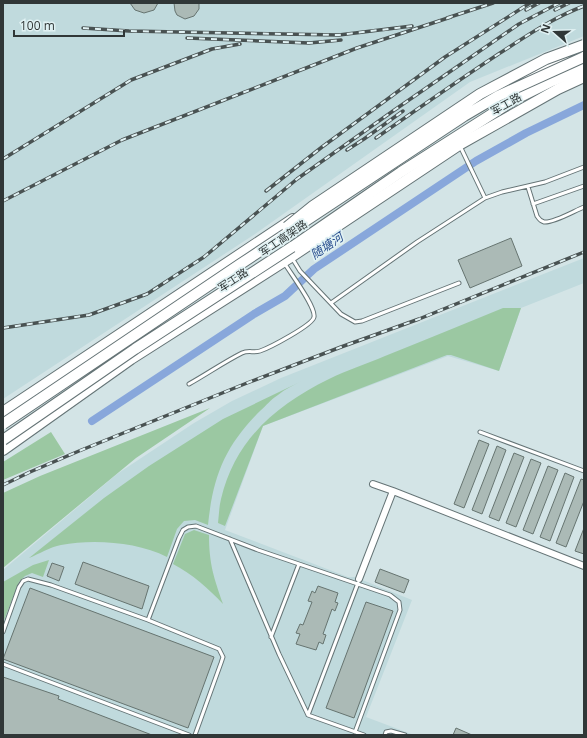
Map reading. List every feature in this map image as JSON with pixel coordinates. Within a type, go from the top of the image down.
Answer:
[{"type":"main road","points":[[239,265],[313,206],[480,94],[546,59],[584,45]]},
{"type":"main road","name":"军工路","points":[[3,412],[270,233],[404,151],[458,113],[532,73],[584,52]]},
{"type":"main road","name":"军工高架路","points":[[3,424],[239,265],[471,112],[498,96],[584,57]]},
{"type":"main road","name":"军工高架路","points":[[3,440],[136,349],[292,247],[401,172],[514,100],[552,81],[584,68]]},
{"type":"main road","name":"军工路","points":[[3,450],[131,359],[287,259],[459,145],[558,89],[584,77]]},
{"type":"street","points":[[373,484],[584,566]]},
{"type":"street","points":[[358,581],[394,491]]},
{"type":"lane","points":[[459,145],[485,198]]},
{"type":"lane","points":[[331,303],[417,242],[485,198],[502,192],[528,187],[584,167]]},
{"type":"lane","points":[[533,204],[584,186]]},
{"type":"lane","points":[[528,187],[539,220],[544,222],[552,221],[584,207]]},
{"type":"lane","points":[[270,233],[287,259],[341,314],[355,322],[362,321],[459,283]]},
{"type":"lane","points":[[189,384],[244,352],[259,351],[300,330],[312,321],[314,312],[293,277],[287,259],[270,233]]},
{"type":"lane","points":[[480,432],[584,471]]},
{"type":"lane","points":[[148,620],[183,530],[188,527],[196,526],[299,564],[358,581],[390,595],[399,602],[400,610],[355,732]]},
{"type":"lane","points":[[230,539],[271,637],[308,715],[364,735]]},
{"type":"lane","points":[[271,637],[299,564]]},
{"type":"lane","points":[[3,632],[19,587],[23,581],[28,579],[51,585],[148,620],[214,646],[219,649],[223,657],[195,735]]},
{"type":"lane","points":[[308,715],[358,581]]},
{"type":"lane","points":[[3,664],[189,735]]},
{"type":"lane","points":[[385,735],[386,732],[391,730],[405,735]]},
{"type":"shaded area","points":[[3,3],[584,3],[584,36],[470,82],[255,234],[3,399]]},
{"type":"shaded area","points":[[584,258],[584,283],[521,308],[499,371],[448,356],[263,426],[225,530],[348,577],[355,577],[412,600],[366,717],[414,735],[3,735],[3,570],[117,474],[194,423],[232,401],[281,378]]},
{"type":"green space","points":[[503,308],[521,308],[499,371],[447,355],[263,426],[225,526],[218,523],[221,499],[227,478],[236,459],[247,442],[260,427],[292,400],[336,376]]},
{"type":"green space","points":[[302,381],[273,398],[248,424],[238,437],[229,450],[217,477],[210,507],[208,525],[195,520],[184,521],[177,529],[167,557],[129,545],[87,542],[57,546],[29,558],[104,498],[149,466],[223,419]]},
{"type":"green space","points":[[210,408],[136,458],[3,568],[3,493],[40,476]]},
{"type":"green space","points":[[51,432],[65,454],[3,480],[3,462]]},
{"type":"green space","points":[[194,530],[209,535],[213,571],[223,604],[200,582],[173,564],[185,534]]},
{"type":"green space","points":[[49,560],[43,577],[32,573],[25,576],[19,582],[3,623],[3,582],[33,565]]},
{"type":"building","points":[[130,3],[158,3],[154,10],[144,13],[135,10]]},
{"type":"building","points":[[174,3],[199,3],[199,9],[194,16],[185,19],[177,15]]},
{"type":"building","points":[[511,238],[522,266],[470,288],[458,260]]},
{"type":"building","points":[[479,440],[489,444],[464,508],[454,504]]},
{"type":"building","points":[[497,446],[506,450],[482,514],[472,510]]},
{"type":"building","points":[[514,453],[524,457],[499,521],[489,517]]},
{"type":"building","points":[[531,459],[541,463],[516,527],[506,523]]},
{"type":"building","points":[[548,466],[558,470],[533,534],[523,530]]},
{"type":"building","points":[[565,473],[574,477],[550,541],[540,537]]},
{"type":"building","points":[[581,479],[584,480],[584,501],[566,547],[556,543]]},
{"type":"building","points":[[584,528],[584,554],[575,551]]},
{"type":"building","points":[[83,562],[149,586],[142,609],[75,584]]},
{"type":"building","points":[[52,563],[64,567],[59,581],[47,576]]},
{"type":"building","points":[[380,569],[409,580],[404,593],[375,582]]},
{"type":"building","points":[[318,586],[338,593],[335,602],[338,603],[335,611],[332,609],[323,634],[326,635],[323,644],[319,642],[316,650],[296,644],[300,634],[296,633],[300,624],[303,625],[312,602],[308,601],[312,591],[315,593]]},
{"type":"building","points":[[30,588],[214,657],[188,728],[3,659]]},
{"type":"building","points":[[366,602],[393,611],[354,718],[326,708]]},
{"type":"building","points":[[3,677],[59,696],[58,699],[152,735],[3,735]]},
{"type":"building","points":[[456,728],[472,735],[453,735]]},
{"type":"waterway","name":"随塘河","points":[[92,421],[254,314],[285,296],[314,269],[476,161],[526,133],[584,105]]},
{"type":"railway","points":[[447,18],[493,3]]},
{"type":"railway","points":[[266,191],[322,147],[445,57],[530,3]]},
{"type":"railway","points":[[526,10],[539,3]]},
{"type":"railway","points":[[3,328],[89,315],[147,294],[204,257],[297,179],[393,111],[519,24],[559,3]]},
{"type":"railway","points":[[555,10],[569,3]]},
{"type":"railway","points":[[376,138],[466,75],[528,35],[561,16],[584,6]]},
{"type":"railway","points":[[3,201],[122,140],[357,48],[451,17]]},
{"type":"railway","points":[[83,28],[129,31],[339,35],[412,26]]},
{"type":"railway","points":[[187,38],[309,43],[341,40]]},
{"type":"railway","points":[[3,159],[131,80],[212,49],[240,44]]},
{"type":"railway","points":[[347,150],[403,111]]},
{"type":"railway","points":[[3,485],[79,451],[247,383],[419,319],[584,252]]}]
